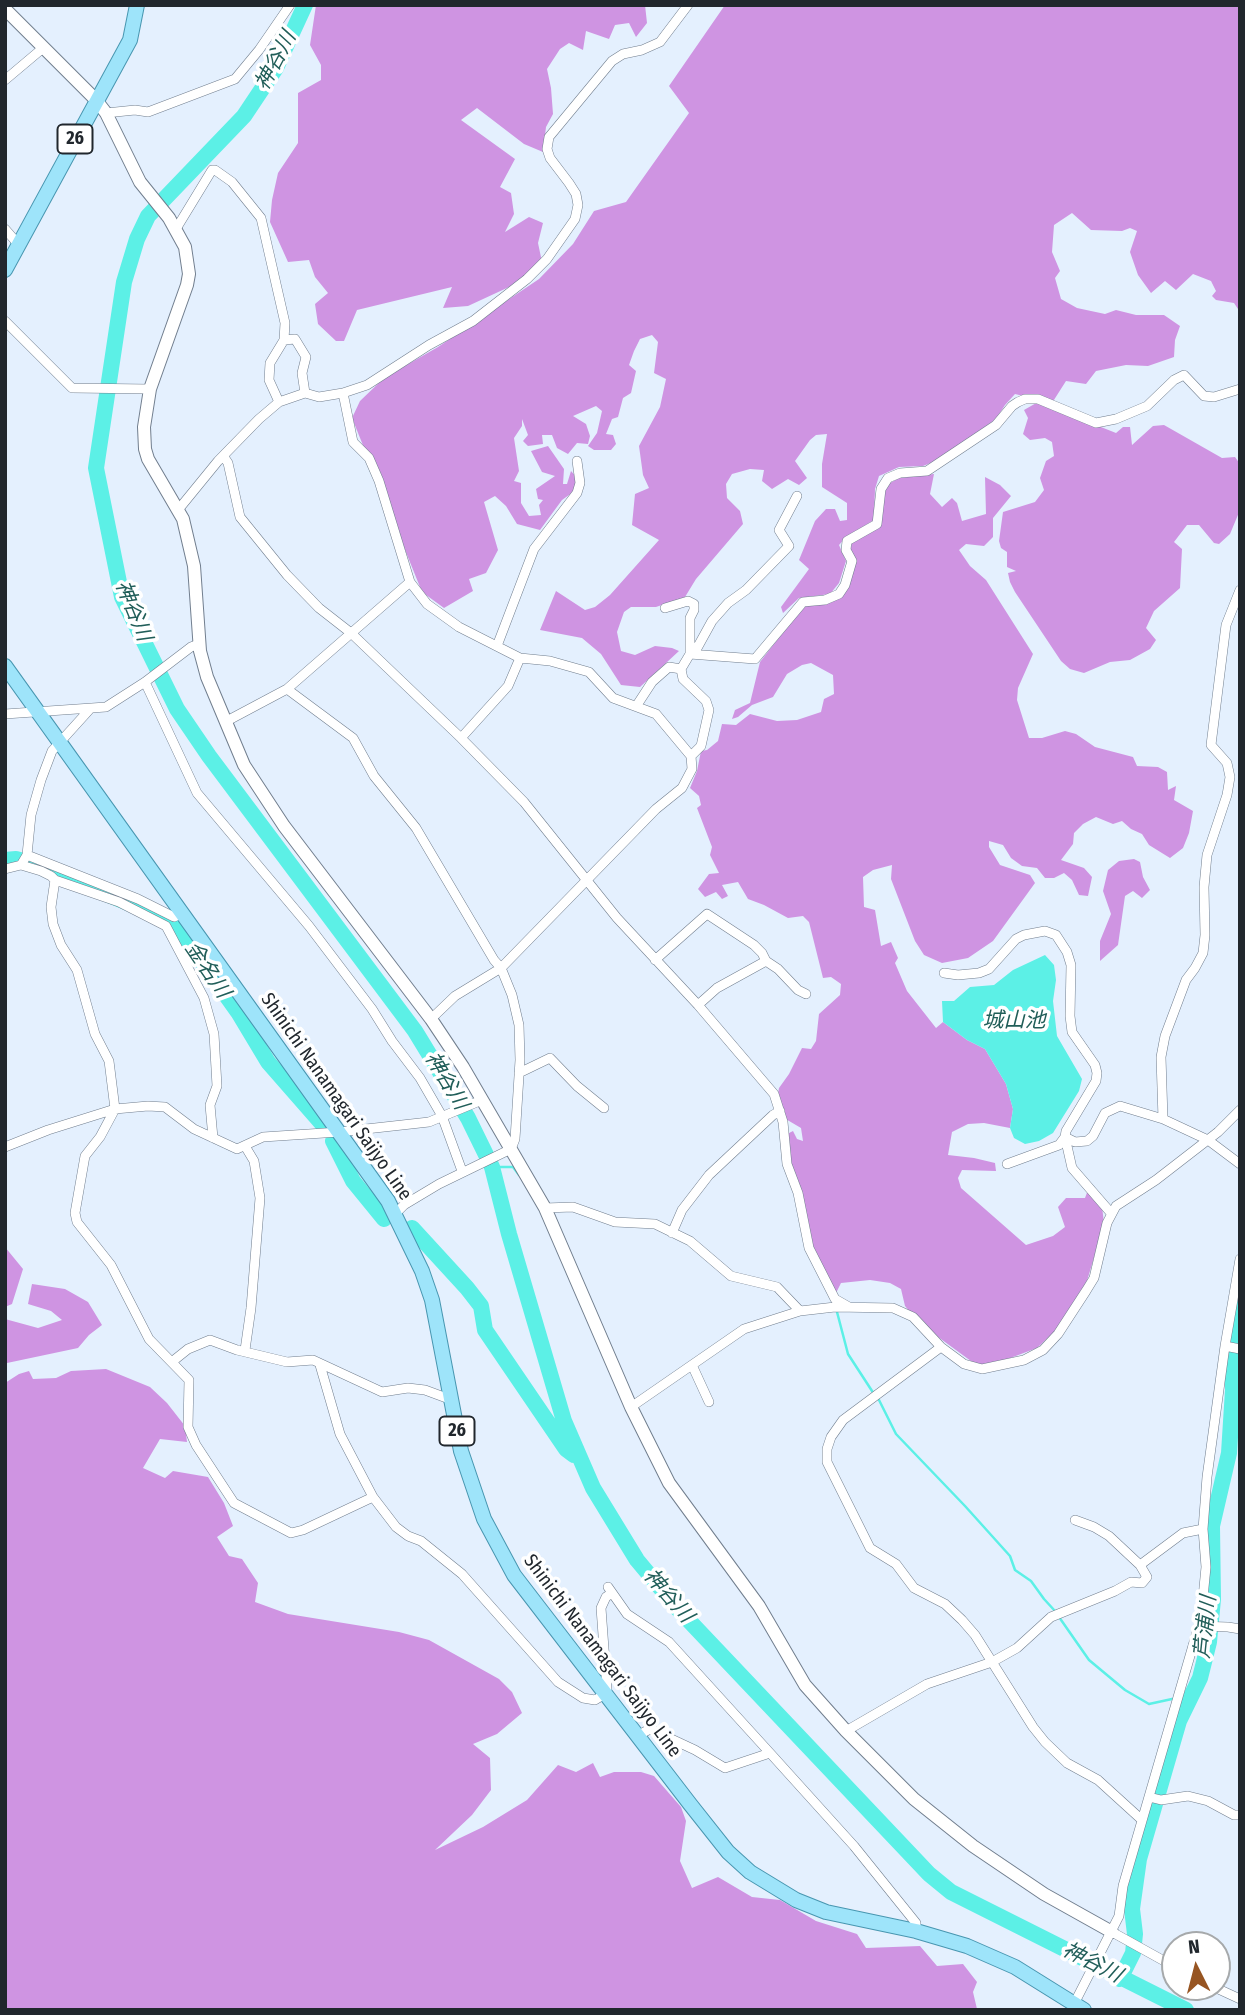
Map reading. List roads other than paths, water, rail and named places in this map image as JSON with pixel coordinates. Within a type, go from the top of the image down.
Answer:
[{"type":"main road","name":"26","points":[[5,270],[130,40],[137,5]]},
{"type":"main road","name":"Shinichi Nanamagari Saijyo Line","points":[[5,666],[395,1214],[422,1271],[432,1300],[461,1451],[484,1519],[514,1575],[728,1852],[750,1871],[796,1900],[826,1912],[916,1931],[967,1946],[1015,1967],[1079,2002]]},
{"type":"street","points":[[106,113],[135,110],[148,112],[235,79],[290,5]]},
{"type":"street","points":[[178,510],[259,419],[279,401],[305,393],[319,397],[343,394],[367,385],[429,345],[473,321],[527,279],[547,259],[575,219],[579,205],[576,194],[550,158],[547,149],[549,137],[612,61],[623,54],[642,50],[660,41],[688,5]]},
{"type":"street","points":[[5,9],[106,113],[141,182],[172,223],[185,247],[189,274],[150,389],[144,427],[145,449],[148,459],[183,519],[194,566],[199,644],[207,677],[244,765],[285,827],[431,1019],[482,1100],[545,1208],[631,1407],[669,1483],[759,1606],[805,1685],[846,1731],[914,1798],[973,1846],[1044,1894],[1111,1934],[1161,1959]]},
{"type":"street","points":[[5,80],[43,48]]},
{"type":"street","points":[[172,223],[212,170],[232,182],[261,218],[285,323],[284,340],[270,363],[269,380],[279,401]]},
{"type":"street","points":[[5,229],[19,245]]},
{"type":"street","points":[[5,321],[72,388],[150,389]]},
{"type":"street","points":[[284,340],[295,339],[306,357],[302,373],[305,393]]},
{"type":"street","points":[[690,654],[755,659],[803,602],[825,600],[839,594],[845,585],[852,561],[846,550],[847,541],[877,524],[881,489],[888,478],[900,472],[927,471],[996,425],[1012,406],[1025,398],[1038,400],[1096,423],[1116,419],[1147,405],[1174,380],[1184,375],[1204,396],[1214,397],[1240,389]]},
{"type":"street","points":[[343,394],[353,442],[369,458],[379,481],[410,582],[427,604],[459,627],[520,658],[550,661],[589,672],[613,698],[656,714],[691,756],[692,769],[682,788],[656,809],[501,968],[455,996],[431,1019]]},
{"type":"street","points":[[224,457],[228,463],[240,517],[286,575],[351,633],[524,802],[587,882],[774,1094],[783,1122],[787,1164],[797,1193],[809,1248],[835,1299],[849,1307]]},
{"type":"street","points":[[497,646],[534,549],[577,493],[580,483],[577,461]]},
{"type":"street","points":[[691,756],[701,746],[709,710],[706,701],[683,679],[681,669],[727,603],[746,590],[789,546],[779,530],[797,496]]},
{"type":"street","points":[[225,722],[287,689],[410,582]]},
{"type":"street","points":[[1163,1119],[1161,1057],[1165,1036],[1186,980],[1203,953],[1204,887],[1208,855],[1230,777],[1227,764],[1211,744],[1226,625],[1240,590]]},
{"type":"street","points":[[665,608],[688,601],[694,604],[690,618],[690,654]]},
{"type":"street","points":[[5,714],[106,707],[145,682],[179,655],[199,644]]},
{"type":"street","points":[[461,738],[508,686],[520,658]]},
{"type":"street","points":[[637,705],[652,682],[669,667],[681,669]]},
{"type":"street","points":[[145,682],[197,793],[309,926],[372,1009],[420,1078],[442,1116],[462,1171]]},
{"type":"street","points":[[287,689],[353,738],[374,776],[422,836],[501,968],[512,995],[519,1025],[515,1139],[509,1150],[462,1171],[404,1205],[395,1214]]},
{"type":"street","points":[[21,865],[27,855],[31,815],[52,751],[90,709]]},
{"type":"street","points":[[27,855],[138,899],[174,917],[181,914]]},
{"type":"street","points":[[5,868],[21,865],[55,880],[120,902],[166,926],[204,998],[214,1034],[217,1086],[210,1105],[213,1138]]},
{"type":"street","points":[[55,880],[51,907],[53,924],[84,988],[95,1034],[108,1061],[115,1110],[100,1138],[85,1156],[75,1213],[77,1222],[111,1265],[149,1339],[189,1380],[188,1427],[196,1445],[234,1503],[291,1534],[373,1497]]},
{"type":"street","points":[[655,960],[707,914],[754,945],[766,961],[806,994]]},
{"type":"street","points":[[944,973],[958,975],[989,969],[1016,939],[1024,935],[1045,931],[1056,935],[1062,942],[1071,965],[1072,1032],[1095,1065],[1097,1073],[1096,1081],[1066,1131],[1065,1138],[1072,1168],[1111,1213]]},
{"type":"street","points":[[698,1005],[717,988],[766,961]]},
{"type":"street","points":[[519,1073],[550,1058],[576,1086],[604,1108]]},
{"type":"street","points":[[5,1147],[48,1130],[115,1110],[148,1106],[165,1107],[182,1122],[237,1149],[263,1137],[429,1122],[482,1100]]},
{"type":"street","points":[[1065,1138],[1075,1142],[1087,1141],[1093,1136],[1105,1114],[1120,1106],[1163,1119],[1208,1140],[1240,1164]]},
{"type":"street","points":[[631,1407],[744,1329],[800,1311],[849,1307],[892,1308],[913,1317],[941,1347],[964,1364],[982,1369],[1024,1360],[1043,1350],[1058,1334],[1094,1278],[1111,1213],[1124,1200],[1156,1180],[1208,1140],[1240,1110]]},
{"type":"street","points":[[672,1233],[682,1210],[709,1175],[780,1111]]},
{"type":"street","points":[[1007,1164],[1059,1145],[1065,1138]]},
{"type":"street","points":[[245,1146],[254,1161],[260,1198],[245,1350]]},
{"type":"street","points":[[545,1208],[573,1207],[615,1222],[655,1224],[690,1241],[731,1276],[777,1287],[800,1311]]},
{"type":"street","points":[[1079,2002],[1119,1916],[1123,1886],[1142,1820],[1155,1799],[1206,1627],[1203,1529],[1207,1477],[1240,1259]]},
{"type":"street","points":[[173,1362],[188,1349],[210,1340],[287,1362],[313,1360],[382,1392],[408,1388],[425,1390],[452,1400]]},
{"type":"street","points":[[1226,1346],[1240,1349]]},
{"type":"street","points":[[941,1347],[843,1420],[831,1437],[827,1448],[827,1461],[870,1548],[896,1564],[914,1588],[945,1604],[962,1620],[975,1635],[1045,1742],[1067,1763],[1098,1780],[1142,1820]]},
{"type":"street","points":[[320,1365],[340,1434],[373,1497],[396,1527],[421,1541],[462,1574],[558,1682],[583,1698],[595,1700],[605,1694],[607,1675],[601,1608],[610,1590],[627,1614],[669,1642],[770,1753],[862,1856],[916,1923],[916,1931]]},
{"type":"street","points":[[692,1365],[709,1402]]},
{"type":"street","points":[[846,1731],[927,1684],[992,1662],[1017,1648],[1051,1617],[1131,1582],[1142,1583],[1147,1577],[1140,1565],[1109,1536],[1075,1520]]},
{"type":"street","points":[[1140,1565],[1183,1533],[1203,1529]]},
{"type":"street","points":[[1206,1627],[1240,1629]]},
{"type":"street","points":[[637,1736],[650,1729],[695,1749],[725,1769],[770,1753]]},
{"type":"street","points":[[1155,1799],[1188,1796],[1208,1801],[1238,1816]]},
{"type":"water","name":"城山池","points":[[1045,955],[1054,965],[1056,980],[1053,1001],[1057,1036],[1082,1079],[1079,1091],[1053,1133],[1039,1141],[1025,1144],[1014,1138],[1010,1128],[1013,1109],[1006,1084],[985,1049],[967,1040],[943,1022],[942,1001],[954,1001],[970,987],[994,985],[1013,970]]},
{"type":"waterway","name":"神谷川","points":[[305,5],[276,68],[244,116],[148,216],[137,239],[124,282],[96,468],[122,597],[177,709],[209,756],[415,1031],[468,1118],[492,1167],[564,1421],[593,1488],[637,1560],[677,1608],[929,1874],[951,1892],[1186,2010]]},
{"type":"waterway","name":"金名川","points":[[5,860],[16,859],[35,864],[145,910],[181,932],[238,1012],[268,1062],[324,1126]]},
{"type":"waterway","name":"金名川","points":[[333,1141],[353,1181],[384,1219]]},
{"type":"waterway","points":[[492,1167],[513,1167],[519,1175]]},
{"type":"waterway","name":"金名川","points":[[412,1228],[481,1306],[485,1330],[566,1449],[574,1455]]},
{"type":"waterway","name":"芦浦川","points":[[1120,1979],[1133,1953],[1135,1934],[1132,1909],[1139,1859],[1179,1721],[1200,1678],[1209,1642],[1213,1599],[1212,1526],[1229,1453],[1232,1354],[1240,1305]]},
{"type":"waterway","points":[[837,1312],[848,1354],[874,1394]]},
{"type":"waterway","points":[[879,1400],[896,1434],[1010,1556],[1015,1570],[1031,1581],[1055,1611]]},
{"type":"waterway","points":[[1059,1617],[1089,1660],[1125,1690],[1149,1704],[1172,1699]]},
{"type":"waterway","points":[[1179,1701],[1187,1705]]}]
